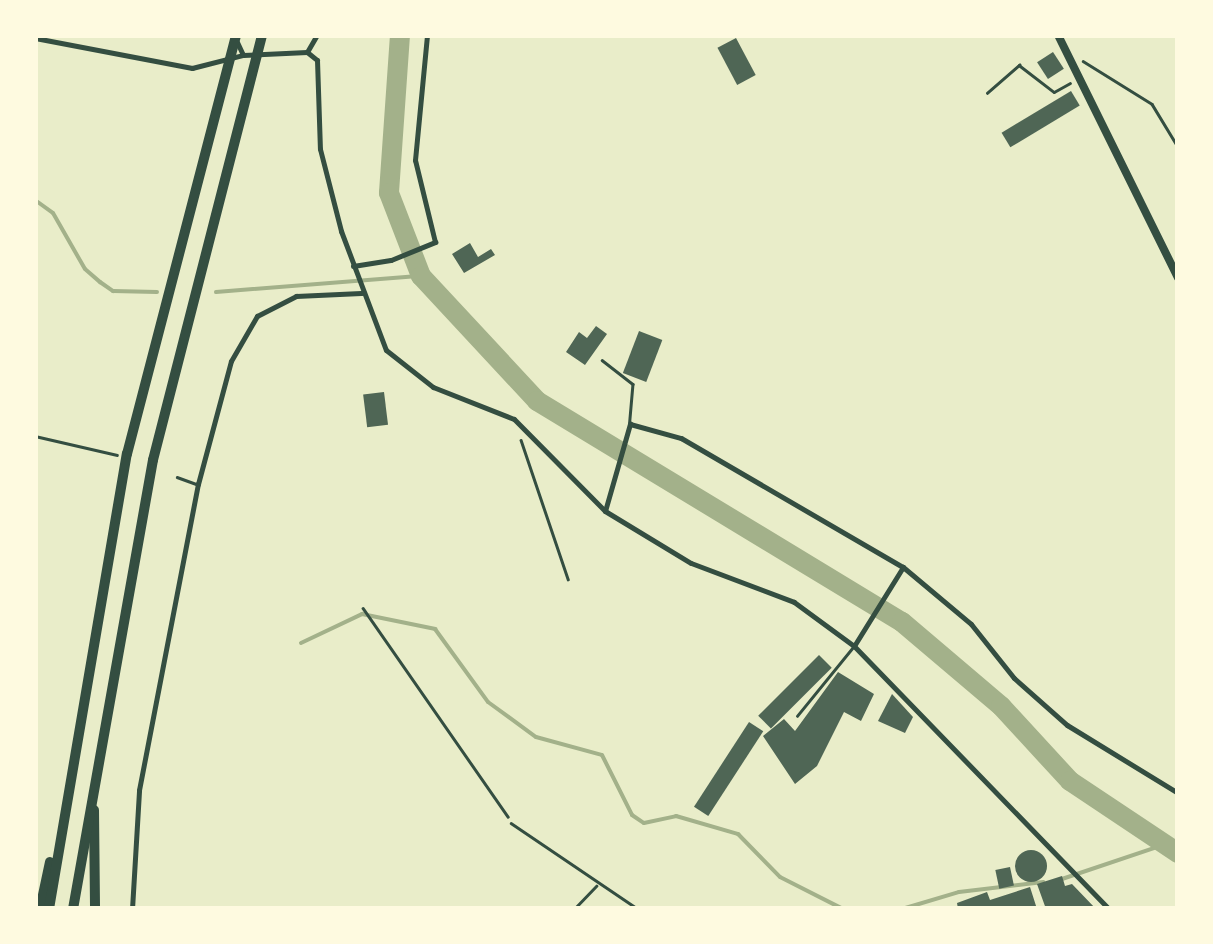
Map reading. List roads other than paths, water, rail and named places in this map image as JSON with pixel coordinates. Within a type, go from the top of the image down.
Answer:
[{"type":"highway","points":[[50,909],[127,454],[208,126],[235,35]]},
{"type":"highway","points":[[73,909],[152,460],[226,155],[262,35]]},
{"type":"highway","points":[[40,909],[70,778]]},
{"type":"highway","points":[[94,779],[95,909]]},
{"type":"street","points":[[235,35],[243,55]]},
{"type":"street","points":[[307,52],[317,35]]},
{"type":"street","points":[[353,266],[391,260],[435,242],[415,160],[427,35]]},
{"type":"street","points":[[1058,35],[1178,278]]},
{"type":"street","points":[[35,38],[192,68],[243,55],[307,52],[317,60],[320,149],[361,292],[386,350],[433,388],[514,419],[605,511],[691,563],[794,602],[854,646],[1109,909]]},
{"type":"street","points":[[132,909],[138,790],[198,484],[231,360],[257,316],[296,296],[361,292]]},
{"type":"street","points":[[605,511],[630,424],[681,438],[903,567],[971,624],[1014,678],[1067,725],[1178,793]]},
{"type":"street","points":[[854,646],[903,567]]},
{"type":"lane","points":[[602,360],[633,384],[630,424]]},
{"type":"lane","points":[[35,436],[117,455]]},
{"type":"lane","points":[[177,476],[198,484]]},
{"type":"lane","points":[[797,716],[854,646]]},
{"type":"lane","points":[[511,823],[597,885],[638,909]]},
{"type":"lane","points":[[574,909],[597,885]]},
{"type":"waterway","points":[[400,35],[389,193],[421,276],[537,401],[902,622],[1001,706],[1070,781],[1178,853]]},
{"type":"waterway","points":[[35,200],[53,213],[85,269],[100,282],[113,291],[157,292]]},
{"type":"waterway","points":[[216,292],[421,276]]},
{"type":"waterway","points":[[301,643],[362,614],[435,629],[488,702],[536,737],[602,755],[632,815],[644,823],[676,816],[738,834],[780,877],[843,909]]},
{"type":"waterway","points":[[1062,879],[1163,845]]},
{"type":"waterway","points":[[902,909],[959,892],[1043,882]]}]
